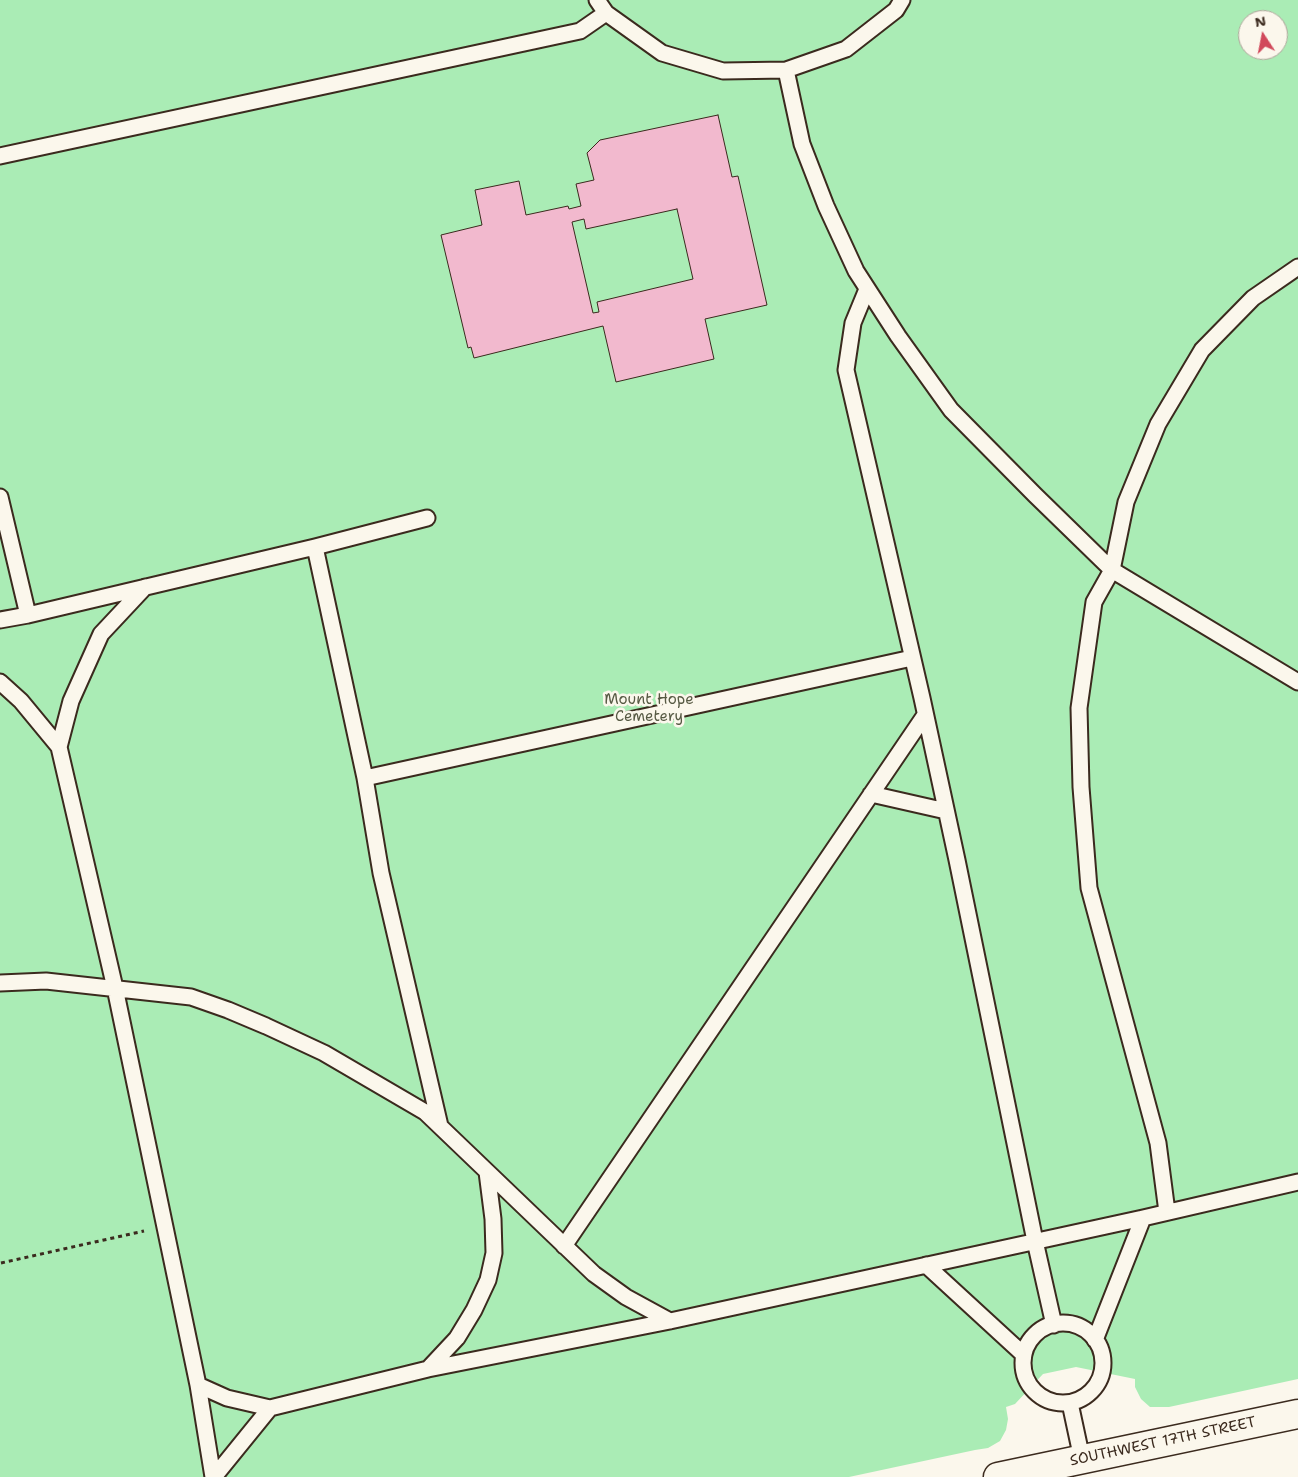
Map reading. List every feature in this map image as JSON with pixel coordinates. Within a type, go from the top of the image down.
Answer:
[{"type":"main road","name":"SOUTHWEST 17TH STREET","points":[[998,1477],[1298,1414]]},
{"type":"lane","points":[[597,0],[606,13],[662,53],[723,72],[786,70],[846,48],[896,10],[902,0]]},
{"type":"lane","points":[[0,156],[580,31],[606,13]]},
{"type":"lane","points":[[786,70],[802,144],[826,206],[856,271],[898,336],[951,410],[1112,570],[1298,682]]},
{"type":"lane","points":[[1167,1212],[1158,1143],[1089,888],[1081,787],[1079,708],[1094,602],[1112,570],[1126,502],[1158,424],[1202,350],[1253,298],[1298,267]]},
{"type":"lane","points":[[867,288],[853,323],[846,370],[946,811],[1054,1325]]},
{"type":"lane","points":[[0,497],[28,615]]},
{"type":"lane","points":[[0,620],[315,547],[427,518]]},
{"type":"lane","points":[[315,547],[365,778],[381,873],[440,1126]]},
{"type":"lane","points":[[59,748],[70,701],[100,634],[145,587]]},
{"type":"lane","points":[[365,778],[912,658]]},
{"type":"lane","points":[[0,682],[21,701],[59,748],[115,988],[198,1385],[214,1477]]},
{"type":"lane","points":[[564,1246],[925,715]]},
{"type":"lane","points":[[871,794],[946,811]]},
{"type":"lane","points":[[0,983],[46,981],[191,997],[228,1010],[324,1053],[425,1112],[594,1274],[626,1297],[670,1321]]},
{"type":"lane","points":[[428,1369],[457,1338],[474,1310],[488,1280],[494,1253],[493,1219],[487,1172]]},
{"type":"lane","points":[[198,1385],[227,1398],[270,1408],[428,1369],[670,1321],[1298,1182]]},
{"type":"lane","points":[[1095,1340],[1142,1218]]},
{"type":"lane","points":[[926,1265],[1024,1356]]},
{"type":"lane","points":[[1074,1325],[1086,1331],[1095,1340],[1101,1352],[1103,1366],[1100,1378],[1093,1390],[1083,1398],[1070,1403],[1057,1403],[1045,1399],[1034,1392],[1027,1381],[1023,1368],[1028,1343],[1037,1333],[1048,1326],[1074,1325]]},
{"type":"lane","points":[[1070,1403],[1082,1459]]},
{"type":"lane","points":[[214,1477],[270,1408]]},
{"type":"path","points":[[1,1263],[165,1226]]},
{"type":"green space","name":"Mount Hope Cemetery","points":[[0,0],[1298,0],[1298,1379],[1169,1407],[1150,1407],[1141,1399],[1135,1387],[1135,1379],[1076,1367],[1043,1374],[1015,1404],[1006,1407],[1008,1419],[1006,1430],[1000,1441],[988,1448],[849,1477],[0,1477]]},
{"type":"building","points":[[718,115],[732,177],[738,176],[767,305],[705,319],[714,359],[616,382],[603,326],[474,358],[471,347],[468,348],[441,235],[482,225],[475,190],[519,181],[526,215],[568,206],[569,209],[581,206],[576,184],[594,180],[587,153],[600,140]],"holes":[[[677,209],[693,279],[597,302],[599,312],[593,313],[572,222],[584,219],[586,229]]]}]
